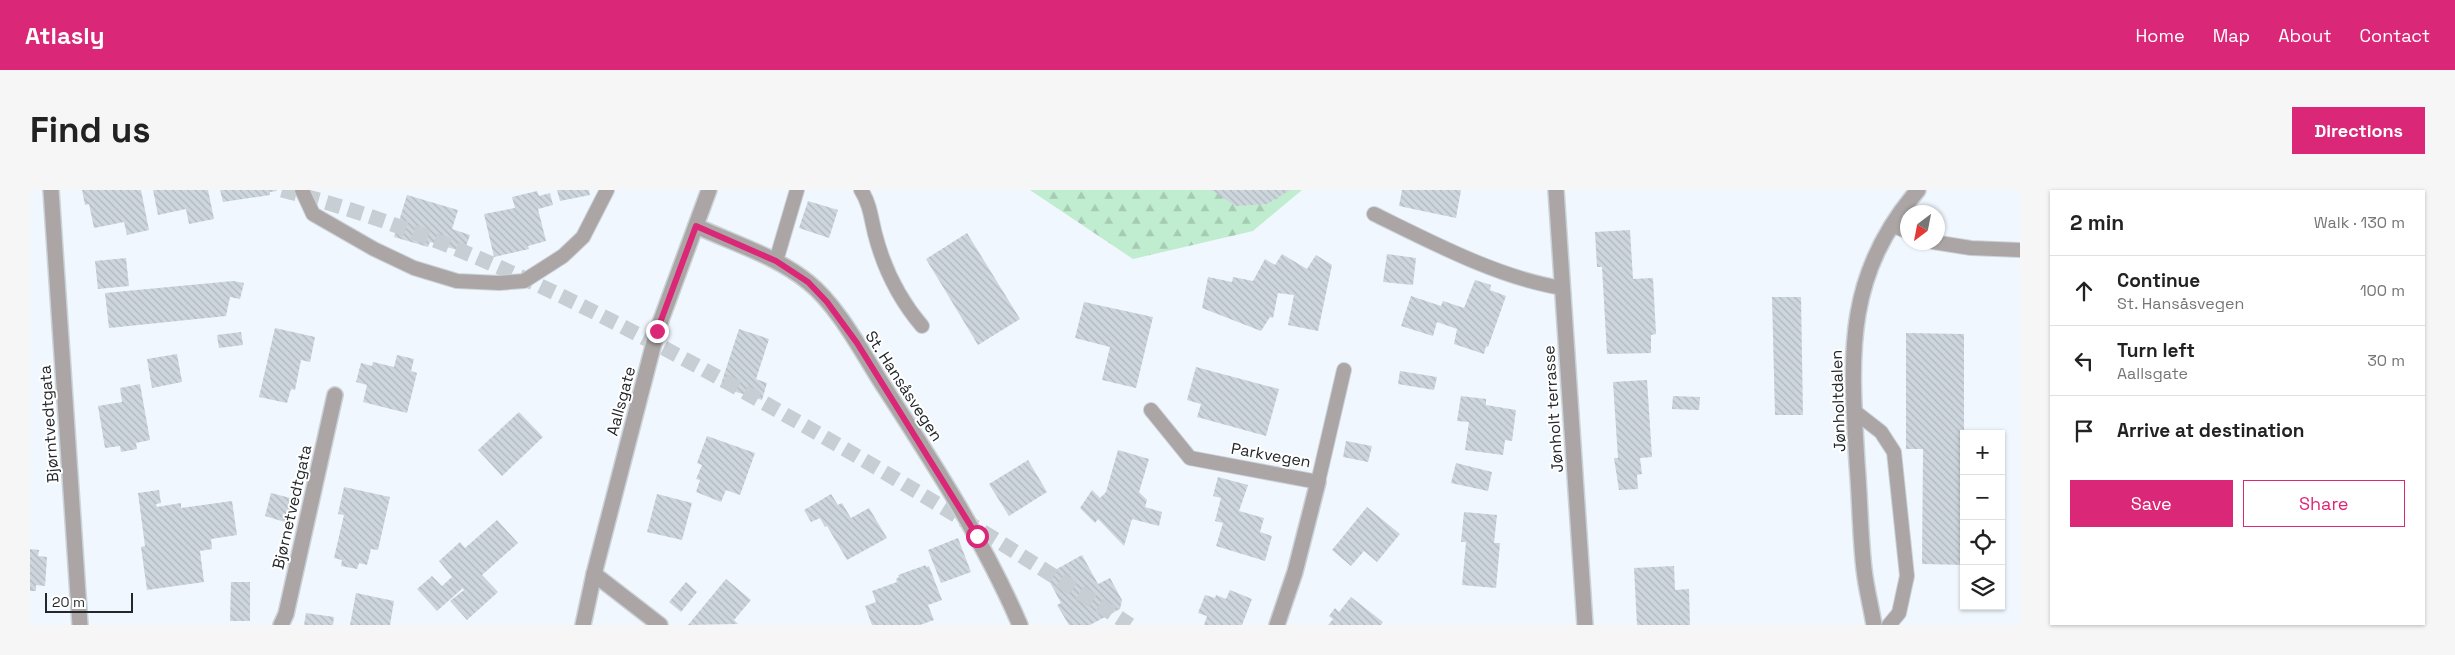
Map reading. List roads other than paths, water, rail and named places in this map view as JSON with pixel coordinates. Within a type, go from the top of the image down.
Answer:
[{"type":"street","name":"Bjørntvedtgata","points":[[51,190],[80,625]]},
{"type":"street","name":"Aallsgate","points":[[584,625],[594,574],[657,331],[709,190]]},
{"type":"street","name":"Jønholt terrasse","points":[[1556,190],[1585,625]]},
{"type":"street","name":"Jønholtdalen","points":[[1874,625],[1864,570],[1854,410],[1853,355],[1855,323],[1869,270],[1892,226],[1918,190]]},
{"type":"street","name":"St. Hansåsvegen","points":[[696,226],[776,261],[808,282],[827,302],[857,343],[977,536],[1020,625]]},
{"type":"street","name":"Bjørnetvedtgata","points":[[281,625],[286,614],[335,395]]},
{"type":"street","name":"Parkvegen","points":[[1276,625],[1295,572],[1318,482]]},
{"type":"street","points":[[594,574],[660,625]]},
{"type":"lane","points":[[302,190],[313,214],[374,249],[414,268],[457,281],[499,283],[524,282],[563,256],[583,237],[608,190]]},
{"type":"lane","points":[[776,261],[797,190]]},
{"type":"lane","points":[[861,190],[871,211],[875,234],[886,268],[899,296],[922,326]]},
{"type":"lane","points":[[1374,214],[1434,243],[1500,270],[1541,285],[1563,288]]},
{"type":"lane","points":[[1892,226],[1900,229]]},
{"type":"lane","points":[[1945,244],[1971,248],[2020,250]]},
{"type":"lane","points":[[1318,482],[1344,370]]},
{"type":"lane","name":"Parkvegen","points":[[1151,410],[1190,458],[1318,482]]},
{"type":"lane","points":[[1854,410],[1881,432],[1894,452],[1907,576],[1899,612],[1888,625]]},
{"type":"tunnel","points":[[282,190],[337,206],[445,244],[549,290],[651,341],[864,460],[1025,558],[1130,625]]}]
